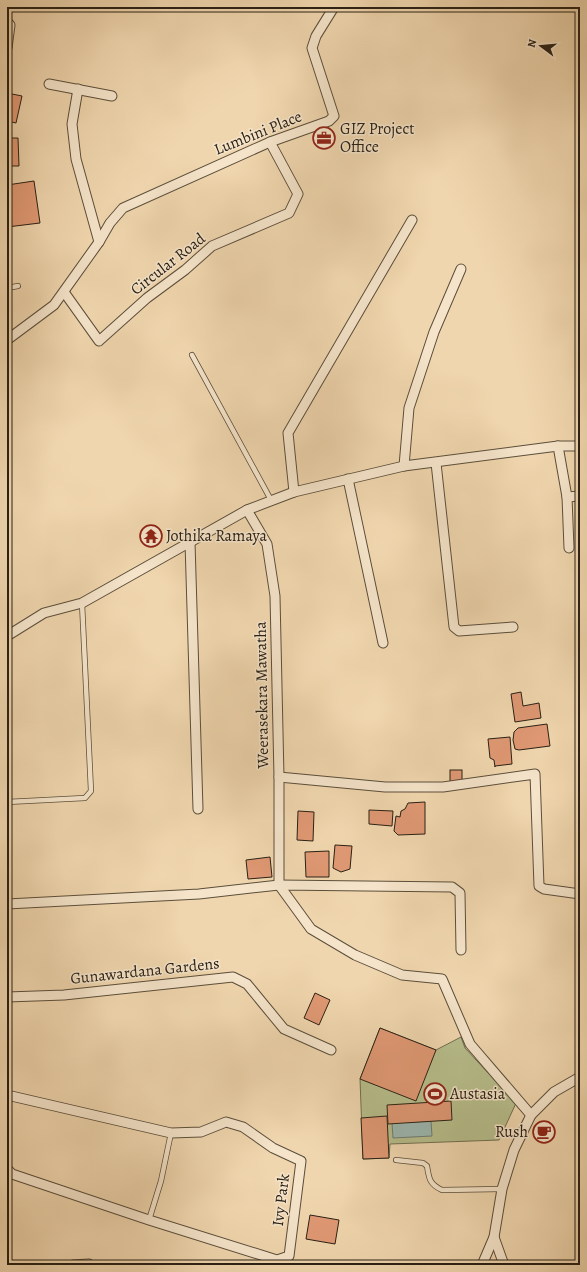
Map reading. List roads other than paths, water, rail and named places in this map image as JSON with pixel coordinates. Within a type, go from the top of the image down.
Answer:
[{"type":"street","name":"Lumbini Place","points":[[7,340],[54,305],[110,224],[123,208],[270,142],[329,121],[334,116],[312,48],[316,36],[334,7]]},
{"type":"street","points":[[7,22],[10,25],[7,48]]},
{"type":"street","points":[[49,84],[112,96]]},
{"type":"street","points":[[78,89],[72,124],[76,160],[99,242]]},
{"type":"street","name":"Circular Road","points":[[64,292],[99,341],[147,298],[186,270],[212,246],[289,213],[298,194],[270,142]]},
{"type":"street","points":[[294,492],[288,433],[412,220]]},
{"type":"street","points":[[404,466],[409,408],[434,332],[461,269]]},
{"type":"street","points":[[7,636],[44,613],[82,602],[246,510],[294,492],[404,466],[558,446],[580,446],[580,438]]},
{"type":"street","points":[[558,446],[567,497],[569,548]]},
{"type":"street","points":[[436,463],[454,627],[459,632],[513,627]]},
{"type":"street","points":[[348,480],[383,642]]},
{"type":"street","points":[[567,497],[580,496]]},
{"type":"street","name":"Weerasekara Mawatha","points":[[246,510],[267,544],[275,596],[279,777],[279,885]]},
{"type":"street","points":[[190,542],[198,809]]},
{"type":"street","points":[[279,777],[385,787],[443,787],[535,774],[539,886],[544,889],[580,894]]},
{"type":"street","points":[[279,885],[311,929],[355,955],[402,975],[442,979],[470,1044],[531,1115]]},
{"type":"street","points":[[7,904],[199,894],[279,885],[452,887],[460,893],[460,950]]},
{"type":"street","name":"Gunawardana Gardens","points":[[7,997],[64,995],[233,977],[247,984],[284,1029],[331,1050]]},
{"type":"street","points":[[482,1265],[494,1237],[502,1188],[514,1150],[531,1115],[554,1092],[580,1077]]},
{"type":"street","name":"Ivy Park","points":[[7,1095],[171,1133],[201,1132],[226,1122],[243,1127],[273,1148],[301,1161],[289,1256],[277,1260],[149,1220],[12,1174],[7,1169]]},
{"type":"street","points":[[494,1237],[504,1265]]},
{"type":"street","points":[[73,1265],[89,1264]]},
{"type":"lane","points":[[7,288],[18,286]]},
{"type":"lane","points":[[192,355],[271,500]]},
{"type":"lane","points":[[7,802],[85,798],[91,791],[82,602]]},
{"type":"lane","points":[[149,1220],[161,1181],[171,1133]]},
{"type":"lane","points":[[396,1160],[423,1163],[427,1166],[429,1180],[435,1187],[442,1190],[502,1188]]},
{"type":"water","points":[[431,1121],[432,1136],[393,1138],[392,1123]]},
{"type":"place","name":"GIZ Project Office","points":[[324,138]]},
{"type":"place","name":"Jothika Ramaya","points":[[151,536]]},
{"type":"place","name":"Austasia","points":[[435,1094]]},
{"type":"place","name":"Rush","points":[[544,1132]]}]
